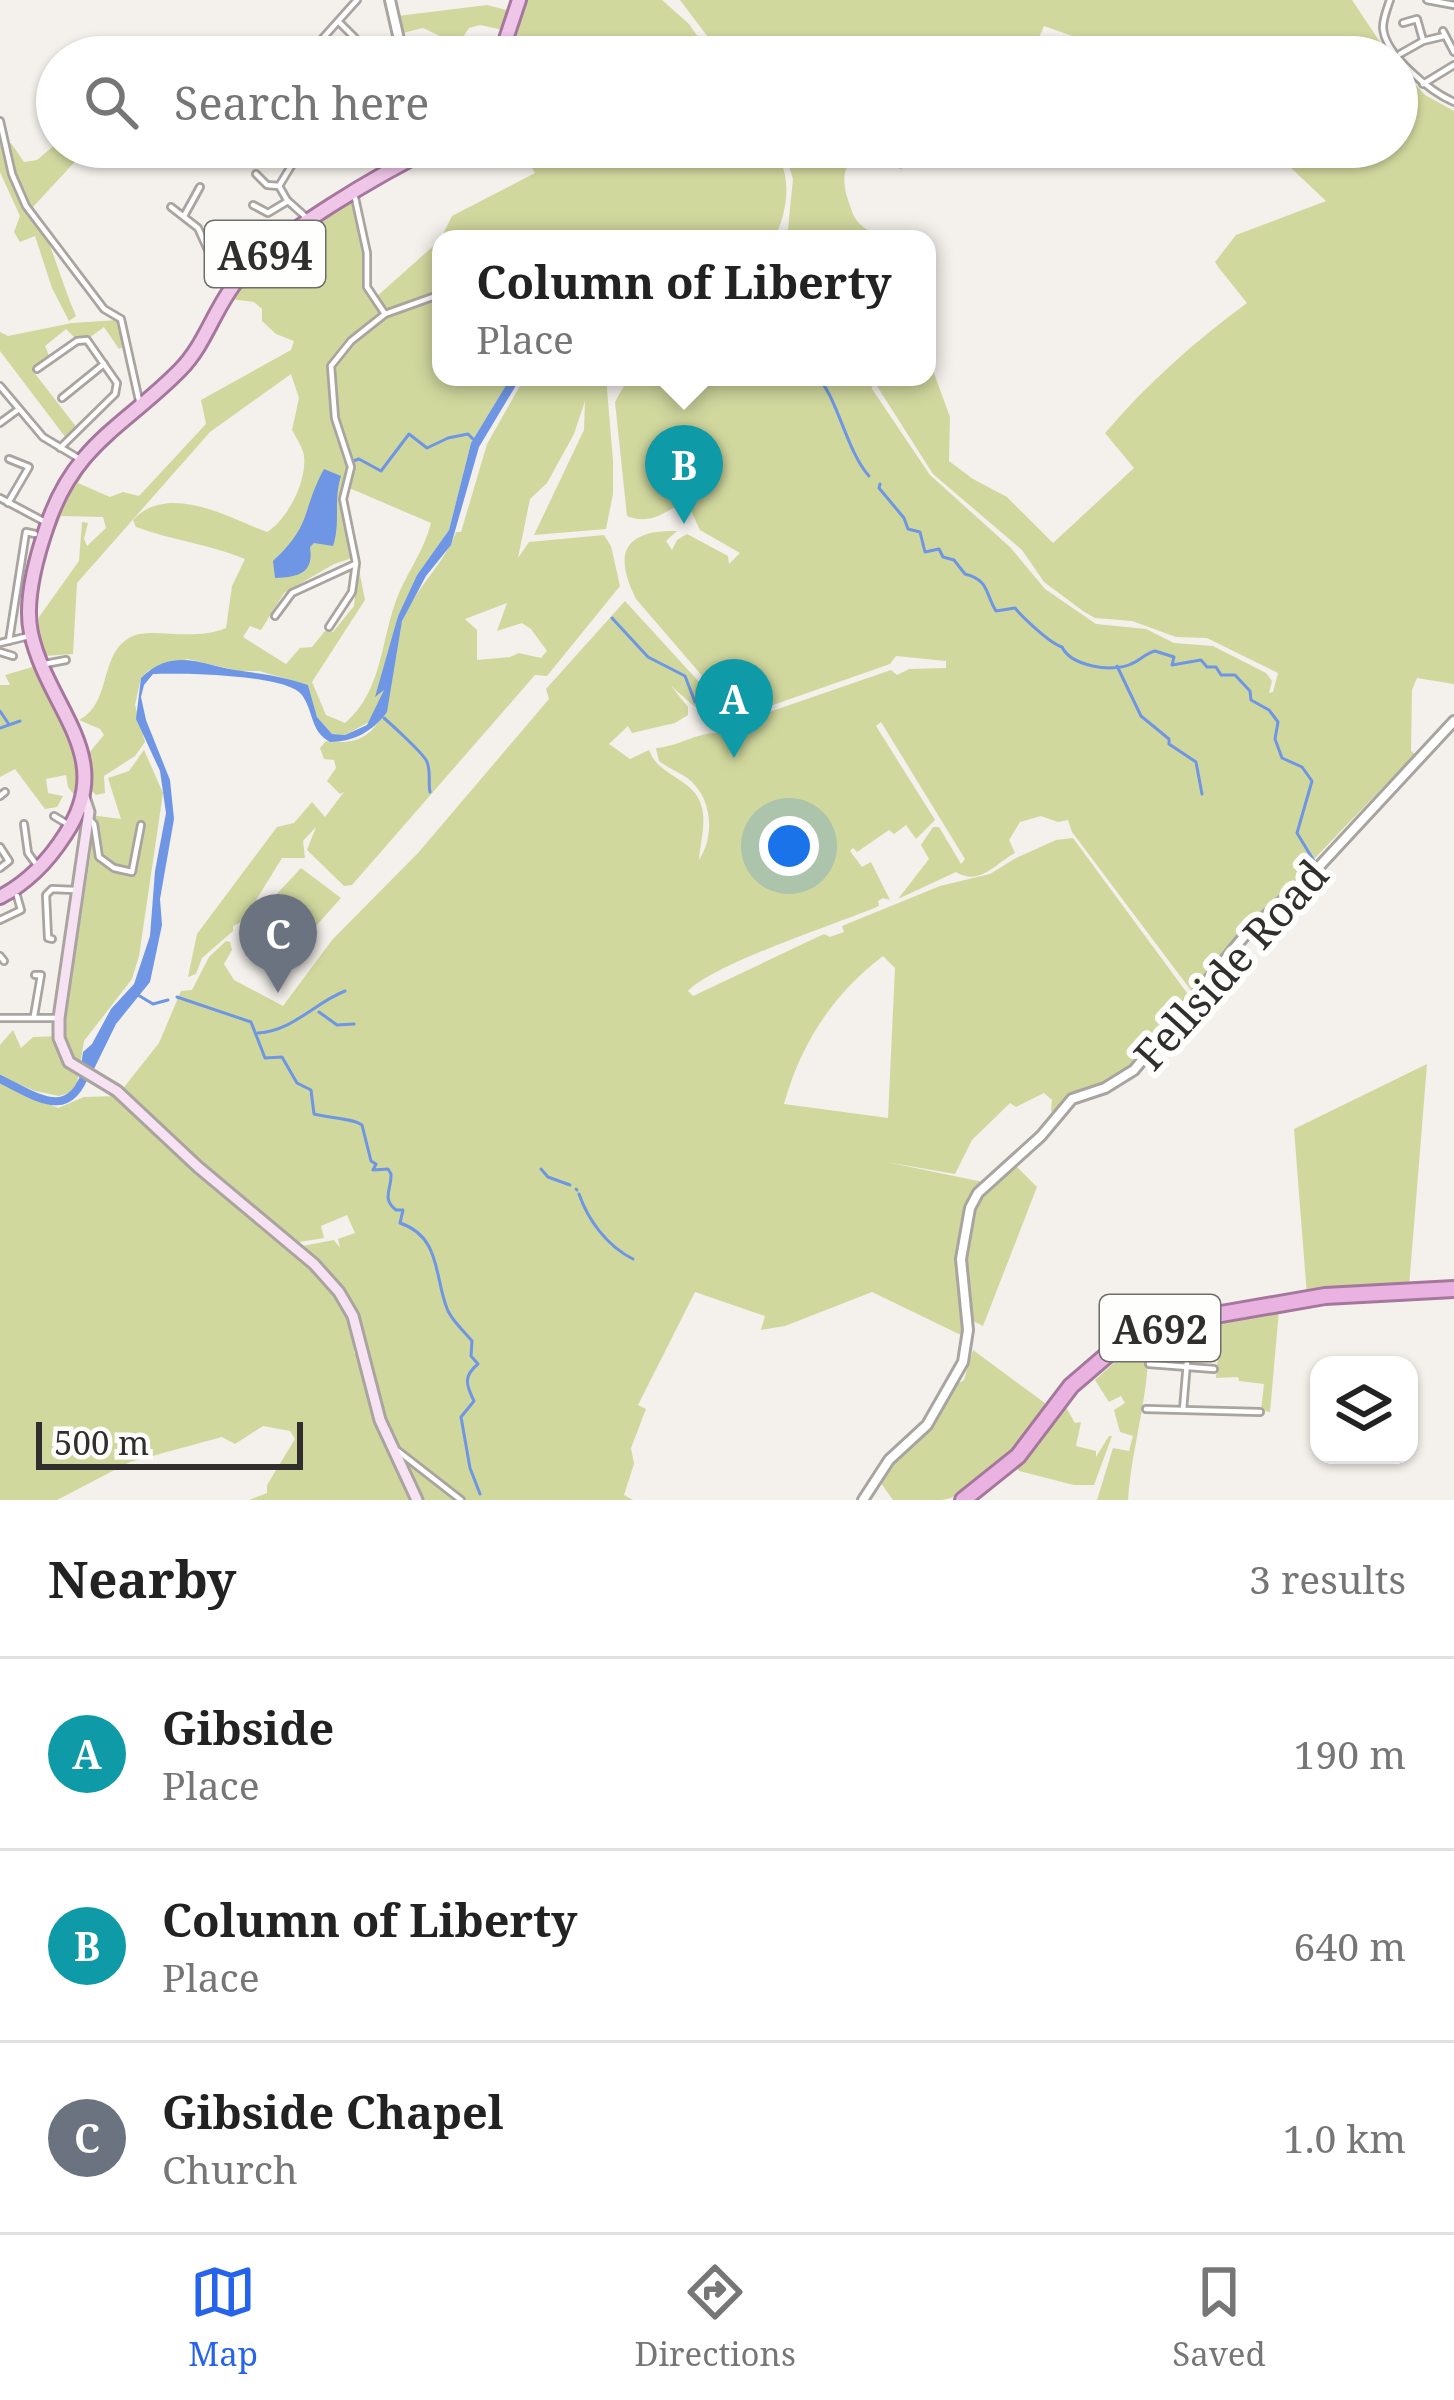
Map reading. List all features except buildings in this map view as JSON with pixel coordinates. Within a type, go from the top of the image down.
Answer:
[{"type":"highway","name":"A692","points":[[963,1500],[1018,1456],[1061,1397],[1132,1335],[1325,1296],[1454,1288]]},
{"type":"main road","points":[[507,36],[519,0]]},
{"type":"main road","name":"A694","points":[[86,809],[83,753],[40,665],[32,635],[30,601],[47,523],[80,460],[185,365],[222,300],[265,254],[388,168]]},
{"type":"main road","points":[[0,897],[39,867],[86,809]]},
{"type":"main road","points":[[86,809],[59,1018],[62,1050],[77,1067],[98,1076],[331,1281],[352,1316],[372,1396],[417,1500]]},
{"type":"street","points":[[327,36],[357,0]]},
{"type":"street","points":[[390,0],[399,36]]},
{"type":"street","points":[[1427,0],[1454,5]]},
{"type":"street","points":[[1384,36],[1387,1]]},
{"type":"street","points":[[1403,23],[1417,19],[1423,41]]},
{"type":"street","points":[[340,23],[353,36]]},
{"type":"street","points":[[1418,44],[1443,34],[1454,52]]},
{"type":"street","points":[[1424,84],[1454,65]]},
{"type":"street","points":[[1418,78],[1454,102]]},
{"type":"street","points":[[0,121],[12,173],[26,206],[104,309],[121,319],[140,405]]},
{"type":"street","points":[[279,186],[290,168]]},
{"type":"street","points":[[256,174],[268,185],[279,186]]},
{"type":"street","points":[[279,186],[311,222]]},
{"type":"street","points":[[184,216],[200,187]]},
{"type":"street","points":[[354,193],[368,253],[367,287],[384,312]]},
{"type":"street","points":[[261,223],[288,201]]},
{"type":"street","points":[[253,205],[268,213]]},
{"type":"street","points":[[171,207],[198,228],[212,252],[221,254],[251,244],[265,254]]},
{"type":"street","points":[[329,627],[352,592],[356,564],[343,499],[351,467],[335,418],[331,366],[384,312],[432,298]]},
{"type":"street","points":[[37,369],[81,339],[92,344],[118,383],[117,390],[60,448]]},
{"type":"street","points":[[62,398],[104,363]]},
{"type":"street","points":[[0,386],[43,437],[80,460]]},
{"type":"street","points":[[0,423],[20,408]]},
{"type":"street","points":[[8,502],[29,467],[9,458]]},
{"type":"street","points":[[0,498],[47,523]]},
{"type":"street","points":[[9,641],[28,516]]},
{"type":"street","points":[[26,532],[35,534]]},
{"type":"street","points":[[275,616],[292,593],[356,564]]},
{"type":"street","points":[[13,656],[0,648],[32,635]]},
{"type":"street","points":[[40,665],[66,660]]},
{"type":"street","name":"Fellside Road","points":[[863,1500],[889,1460],[927,1425],[963,1362],[968,1330],[961,1259],[970,1208],[978,1193],[1072,1100],[1134,1070],[1246,934],[1314,872],[1454,721]]},
{"type":"street","points":[[86,809],[94,824],[99,857],[114,868],[132,872],[141,825]]},
{"type":"street","points":[[54,816],[71,826]]},
{"type":"street","points":[[24,824],[28,853],[39,867]]},
{"type":"street","points":[[0,847],[9,861],[0,868]]},
{"type":"street","points":[[52,939],[48,938],[46,895],[52,889],[79,890]]},
{"type":"street","points":[[0,920],[21,910],[17,896]]},
{"type":"street","points":[[34,1016],[41,975],[35,974]]},
{"type":"street","points":[[0,1018],[59,1018]]},
{"type":"street","points":[[1184,1409],[1190,1320]]},
{"type":"street","points":[[1149,1364],[1214,1369]]},
{"type":"street","points":[[1146,1408],[1260,1412]]},
{"type":"street","points":[[387,1437],[407,1460],[461,1500]]},
{"type":"green space","points":[[524,0],[662,0],[697,36],[505,36]]},
{"type":"green space","points":[[680,0],[1352,0],[1376,36],[1073,36],[1044,26],[1040,36],[707,36]]},
{"type":"green space","points":[[487,5],[510,11],[503,30],[480,25],[469,28],[464,36],[440,36],[423,28],[403,33],[398,16]]},
{"type":"green space","points":[[1418,88],[1454,111],[1454,684],[1417,678],[1412,690],[1411,751],[1415,754],[1193,993],[1072,832],[1068,820],[1041,816],[1020,822],[1009,840],[1015,853],[988,872],[973,877],[956,872],[898,899],[929,859],[921,845],[933,827],[939,827],[961,864],[965,859],[881,722],[876,726],[935,820],[916,839],[906,825],[894,834],[889,830],[857,852],[850,851],[862,867],[871,862],[890,900],[883,898],[879,906],[723,968],[688,991],[693,996],[824,934],[844,932],[842,926],[940,886],[990,874],[1056,840],[1073,838],[1190,997],[1145,1054],[1119,1077],[1072,1099],[1055,1113],[1052,1100],[1044,1093],[1016,1107],[1010,1103],[972,1140],[955,1174],[886,1162],[983,1182],[971,1200],[960,1237],[965,1337],[872,1292],[785,1326],[761,1330],[765,1316],[695,1292],[638,1405],[646,1409],[631,1448],[634,1464],[624,1495],[633,1500],[249,1500],[267,1493],[267,1485],[295,1439],[290,1431],[263,1426],[235,1444],[222,1437],[130,1462],[57,1500],[0,1500],[0,1083],[58,1108],[84,1097],[117,1096],[159,1043],[181,991],[192,990],[209,957],[226,941],[232,950],[224,964],[234,980],[283,1006],[332,940],[418,853],[549,699],[546,689],[625,601],[711,695],[695,707],[671,686],[688,707],[688,715],[675,723],[632,733],[628,726],[609,744],[630,759],[649,750],[661,767],[693,790],[703,814],[699,860],[708,840],[706,805],[695,785],[659,761],[656,748],[705,734],[735,737],[749,722],[755,725],[755,717],[891,670],[897,675],[909,669],[946,668],[946,661],[896,656],[890,664],[773,705],[764,705],[738,689],[716,692],[636,599],[625,556],[635,539],[677,531],[666,541],[672,550],[687,534],[728,556],[729,564],[740,553],[700,530],[691,511],[673,508],[645,519],[627,516],[615,402],[624,386],[872,386],[930,475],[1010,547],[1045,589],[1096,624],[1146,629],[1174,643],[1213,646],[1266,673],[1272,681],[1269,693],[1273,692],[1278,673],[1207,638],[1176,637],[1132,621],[1095,618],[1044,582],[1022,550],[933,474],[877,386],[936,386],[936,379],[950,417],[949,461],[1007,497],[1053,543],[1134,468],[1105,433],[1172,364],[1247,303],[1215,262],[1236,235],[1326,201],[1291,168],[1418,168]],"holes":[[[883,956],[895,968],[888,1118],[784,1104],[800,1060],[834,1003]],[[256,1209],[293,1243],[324,1238],[321,1226],[347,1215],[355,1233],[338,1239],[340,1248],[334,1240],[297,1247],[336,1282],[353,1308],[376,1400],[390,1435],[407,1456],[451,1492],[445,1493],[387,1445],[354,1353],[344,1309],[318,1274],[250,1214]]]},
{"type":"green space","points":[[11,143],[24,162],[36,160],[36,168],[69,168],[32,208],[76,316],[69,321],[35,236],[20,242],[14,232],[20,216],[0,172],[0,146]]},
{"type":"green space","points":[[532,168],[783,168],[785,204],[778,230],[445,230],[452,216],[535,173]]},
{"type":"green space","points":[[790,168],[847,168],[848,200],[855,217],[870,230],[788,230],[793,179]]},
{"type":"green space","points":[[355,196],[367,253],[367,287],[374,299],[432,247],[432,386],[506,386],[471,443],[449,530],[417,575],[398,616],[379,690],[384,690],[371,721],[345,735],[332,734],[317,717],[308,685],[188,659],[149,670],[141,678],[135,705],[145,742],[135,756],[104,776],[105,793],[96,795],[89,753],[104,735],[79,720],[97,702],[115,653],[122,643],[141,634],[200,634],[226,628],[232,586],[245,559],[136,527],[133,520],[147,509],[180,503],[267,532],[275,526],[294,499],[304,466],[292,430],[299,398],[291,374],[210,432],[77,583],[73,654],[44,656],[36,630],[39,617],[79,561],[82,522],[88,523],[87,546],[106,528],[103,517],[61,516],[54,533],[49,528],[86,459],[90,462],[78,483],[110,497],[123,492],[139,496],[206,424],[201,400],[291,350],[294,341],[276,334],[262,321],[262,309],[254,302],[230,299],[274,256],[271,254]],"holes":[[[347,487],[431,523],[399,593],[367,695],[345,723],[326,715],[312,682],[365,600],[358,564],[354,606],[333,632],[325,631],[312,647],[300,648],[286,664],[243,637],[250,626],[261,630],[284,593],[355,557],[343,499]]]},
{"type":"green space","points":[[118,320],[125,346],[119,349],[104,327],[89,338],[75,338],[66,329],[45,346],[50,358],[33,371],[77,428],[66,438],[0,351],[0,332],[8,336],[72,323]]},
{"type":"green space","points":[[520,386],[607,386],[613,494],[606,529],[534,535],[584,430],[585,401],[574,434],[547,483],[530,499],[518,558],[529,542],[604,535],[620,586],[547,676],[535,675],[352,885],[344,886],[307,850],[316,827],[303,841],[305,858],[282,858],[243,921],[233,926],[202,958],[196,974],[188,977],[197,934],[277,827],[294,823],[312,802],[325,817],[344,792],[340,794],[327,781],[336,768],[334,760],[324,759],[320,748],[326,741],[351,741],[368,734],[379,720],[402,621],[456,532],[461,532],[487,444]],"holes":[[[507,603],[497,631],[522,623],[547,651],[541,658],[519,653],[477,660],[477,630],[465,619]]]},
{"type":"green space","points":[[36,666],[44,690],[79,751],[79,801],[66,775],[46,779],[48,793],[63,796],[57,807],[45,809],[15,769],[0,777],[0,685],[10,685],[5,675]]},
{"type":"green space","points":[[144,750],[163,793],[132,979],[84,1041],[77,1084],[59,1096],[35,1091],[0,1076],[0,1045],[13,1030],[21,1048],[33,1037],[62,1036],[91,852],[90,815],[121,819],[108,778],[129,771]]},
{"type":"green space","points":[[301,868],[341,898],[287,958],[242,931]]},
{"type":"green space","points":[[1427,1064],[1409,1287],[1307,1296],[1294,1129]]},
{"type":"green space","points":[[1012,1162],[1037,1187],[983,1326],[971,1320],[968,1306],[964,1274],[967,1225],[981,1192]]},
{"type":"green space","points":[[1279,1310],[1270,1412],[1261,1410],[1264,1384],[1239,1381],[1238,1377],[1216,1378],[1221,1319]]},
{"type":"green space","points":[[1148,1334],[1147,1376],[1128,1500],[1097,1500],[1113,1448],[1129,1451],[1133,1436],[1120,1432],[1114,1410],[1125,1403],[1121,1396],[1109,1402],[1095,1380],[1116,1361],[1120,1364],[1113,1351]]},
{"type":"green space","points":[[973,1350],[1049,1406],[1016,1448],[972,1488],[941,1500],[893,1500],[878,1479],[929,1426],[964,1380]]},
{"type":"green space","points":[[1067,1396],[1067,1409],[1075,1423],[1081,1422],[1076,1446],[1096,1451],[1096,1457],[1112,1436],[1094,1485],[1074,1485],[1019,1471],[1016,1466]]},
{"type":"water","points":[[506,386],[516,386],[479,447],[451,545],[426,576],[402,621],[387,712],[376,725],[355,738],[330,742],[316,727],[302,695],[293,688],[256,679],[153,674],[144,685],[141,697],[146,720],[170,780],[174,819],[160,899],[162,925],[150,982],[116,1024],[93,1071],[81,1066],[83,1052],[134,984],[150,936],[166,813],[160,771],[136,719],[141,678],[178,660],[275,676],[308,685],[317,717],[332,734],[345,735],[367,725],[384,690],[375,697],[398,616],[417,575],[449,530],[471,443]]},
{"type":"water","points":[[324,469],[341,476],[333,546],[314,543],[303,572],[275,578],[273,561],[301,527]]},
{"type":"waterway","points":[[824,386],[869,476]]},
{"type":"waterway","points":[[353,461],[359,459],[381,471],[409,434],[427,448],[468,434],[473,439]]},
{"type":"waterway","points":[[880,484],[908,529],[920,532],[925,552],[939,549],[943,557],[954,560],[982,584],[996,611],[1015,608],[1074,659],[1113,668],[1155,651],[1174,657],[1172,665],[1201,660],[1221,675],[1235,675],[1250,691],[1251,700],[1269,710],[1278,722],[1275,739],[1282,758],[1302,767],[1312,781],[1297,833],[1314,861]]},
{"type":"waterway","points":[[612,618],[648,657],[685,676],[695,702]]},
{"type":"waterway","points":[[1117,666],[1141,716],[1196,762],[1202,794]]},
{"type":"waterway","points":[[0,711],[8,723]]},
{"type":"waterway","points":[[384,718],[425,758],[430,792]]},
{"type":"waterway","points":[[0,728],[20,721]]},
{"type":"waterway","points":[[258,1033],[293,1022],[345,991]]},
{"type":"waterway","points":[[138,995],[153,1004],[168,1000]]},
{"type":"waterway","points":[[177,997],[251,1022],[265,1058],[282,1057],[297,1083],[311,1090],[314,1114],[362,1125],[371,1161],[376,1164],[373,1170],[388,1169],[391,1174],[389,1201],[396,1210],[403,1210],[400,1223],[414,1229],[430,1249],[448,1311],[472,1341],[471,1356],[478,1364],[467,1381],[474,1401],[461,1417],[480,1494]]},
{"type":"waterway","points":[[319,1012],[337,1025],[354,1024]]},
{"type":"waterway","points":[[0,1079],[39,1098],[62,1101],[80,1086],[87,1069]]},
{"type":"waterway","points":[[541,1169],[548,1177],[570,1185]]},
{"type":"waterway","points":[[579,1194],[600,1231],[633,1259]]},
{"type":"place","name":"Column of Liberty","points":[[684,524]]},
{"type":"place","name":"Gibside","points":[[734,758]]},
{"type":"place","name":"Gibside Chapel","points":[[278,993]]}]
